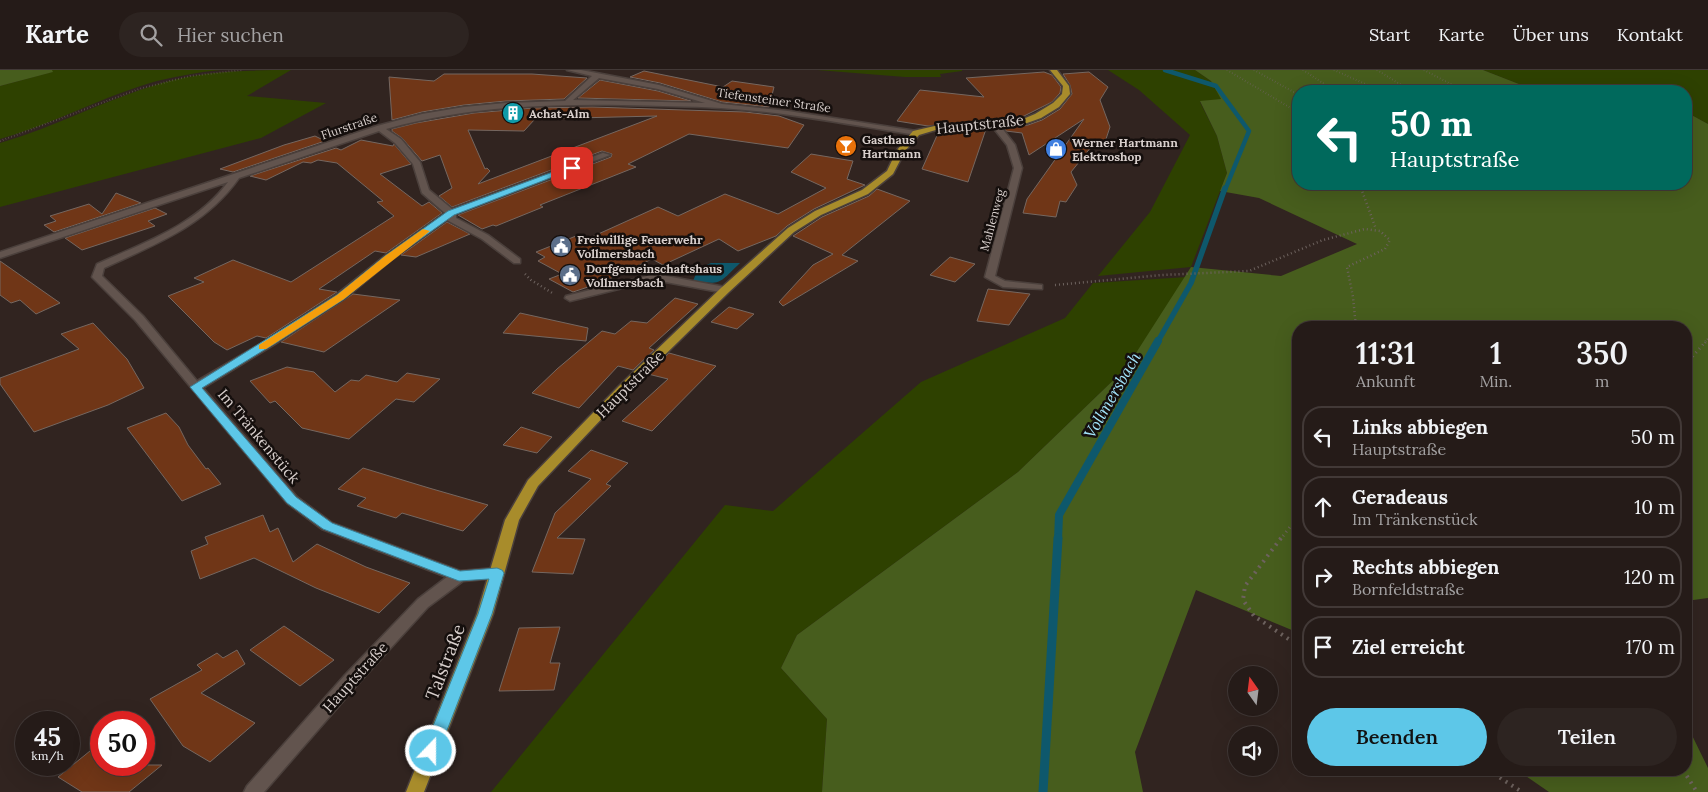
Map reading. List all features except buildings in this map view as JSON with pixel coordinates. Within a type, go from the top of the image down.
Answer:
[{"type":"main road","name":"Hauptstraße","points":[[497,573],[512,520],[533,483],[623,389],[724,290],[791,230],[818,213],[866,192],[890,172],[902,150],[916,133],[939,127],[995,125],[1024,121],[1038,116],[1056,105],[1066,94],[1066,86],[1052,70]]},
{"type":"main road","name":"Talstraße","points":[[415,792],[485,614],[497,573]]},
{"type":"street","name":"Tiefensteiner Straße","points":[[570,70],[674,91],[721,106],[788,113],[916,133]]},
{"type":"street","points":[[566,103],[598,75]]},
{"type":"street","name":"Flurstraße","points":[[0,255],[380,128],[449,110],[501,104],[566,103],[721,106]]},
{"type":"street","name":"Mahlenweg","points":[[995,125],[1011,145],[1018,168],[990,277],[1003,284],[1038,288]]},
{"type":"street","points":[[380,128],[398,141],[417,164],[425,191],[451,213]]},
{"type":"street","points":[[196,387],[271,342],[340,297],[388,258],[451,213],[606,155]]},
{"type":"street","name":"Im Tränkenstück","points":[[236,176],[227,192],[194,220],[100,266],[96,277],[139,318],[292,500],[327,526],[459,576]]},
{"type":"street","points":[[451,213],[450,219],[485,237],[517,261]]},
{"type":"street","points":[[570,298],[654,277],[724,290]]},
{"type":"street","points":[[459,576],[497,573]]},
{"type":"street","name":"Hauptstraße","points":[[253,792],[351,680],[423,603],[459,576]]},
{"type":"path","points":[[0,141],[29,132],[157,83],[193,75],[243,70]]},
{"type":"path","points":[[1227,70],[1292,108]]},
{"type":"path","points":[[1254,70],[1292,91]]},
{"type":"path","points":[[1303,70],[1326,85]]},
{"type":"path","points":[[1334,70],[1368,85]]},
{"type":"path","points":[[1377,70],[1401,85]]},
{"type":"path","points":[[1424,70],[1453,85]]},
{"type":"path","points":[[1362,190],[1376,229]]},
{"type":"path","points":[[1038,288],[1130,277],[1248,271],[1346,232],[1366,228],[1376,229],[1387,234],[1390,240],[1385,249],[1347,267],[1355,321]]},
{"type":"path","points":[[517,261],[518,266],[531,280],[563,299],[570,298]]},
{"type":"path","points":[[1692,357],[1708,339]]},
{"type":"path","points":[[1292,524],[1245,586],[1243,600],[1254,616],[1292,641]]},
{"type":"path","points":[[1497,776],[1522,792]]},
{"type":"path","points":[[1687,776],[1697,792]]},
{"type":"green space","points":[[0,70],[52,70],[53,72],[0,86]]},
{"type":"green space","points":[[52,70],[221,70],[173,77],[137,87],[40,126],[0,139],[0,86],[52,72]]},
{"type":"green space","points":[[291,70],[247,96],[326,103],[261,138],[0,207],[0,143],[162,83],[193,76],[226,72]]},
{"type":"green space","points":[[817,70],[962,71],[940,74],[941,77],[905,77]]},
{"type":"green space","points":[[1108,70],[1195,70],[1211,81],[1222,99],[1200,102],[1217,136],[1227,173],[1191,267],[1098,276],[1150,212],[1190,135],[1139,90]]},
{"type":"green space","points":[[1195,70],[1483,70],[1521,85],[1292,85],[1292,190],[1692,190],[1692,115],[1708,124],[1708,598],[1692,600],[1692,321],[1292,321],[1292,630],[1196,590],[1135,752],[1143,792],[822,792],[827,719],[781,668],[797,635],[1018,472],[1127,367],[1191,267],[1281,276],[1357,244],[1259,198],[1220,191],[1227,173],[1217,136],[1200,101],[1221,99],[1211,81]]},
{"type":"green space","points":[[1483,70],[1708,70],[1708,124],[1692,115],[1692,85],[1521,85]]},
{"type":"green space","points":[[1187,277],[1127,367],[1018,472],[797,635],[781,668],[827,719],[822,792],[491,792],[725,505],[773,511],[921,382],[1065,318],[1093,283]]},
{"type":"green space","points":[[1692,735],[1708,768],[1708,792],[1549,792],[1526,776],[1692,776]]},
{"type":"water","points":[[711,263],[740,263],[720,281],[710,283],[693,281],[698,269]]},
{"type":"waterway","name":"Vollmersbach","points":[[1165,70],[1216,86],[1249,131],[1225,190]]},
{"type":"waterway","name":"Vollmersbach","points":[[1157,343],[1191,283],[1225,188]]},
{"type":"waterway","name":"Vollmersbach","points":[[1058,540],[1059,515],[1158,341]]},
{"type":"waterway","name":"Vollmersbach","points":[[1043,792],[1058,538]]},
{"type":"slow traffic","points":[[263,347],[340,297],[388,258],[426,231]]},
{"type":"place","name":"Achat-Alm","points":[[513,113]]},
{"type":"place","name":"Gasthaus Hartmann","points":[[846,146]]},
{"type":"place","name":"Werner Hartmann Elektroshop","points":[[1056,149]]},
{"type":"place","name":"Freiwillige Feuerwehr Vollmersbach","points":[[561,246]]},
{"type":"place","name":"Dorfgemeinschaftshaus Vollmersbach","points":[[570,275]]},
{"type":"route","points":[[431,751],[485,614],[497,573],[459,576],[327,526],[292,500],[196,387],[271,342],[340,297],[388,258],[451,213],[572,168]]}]
